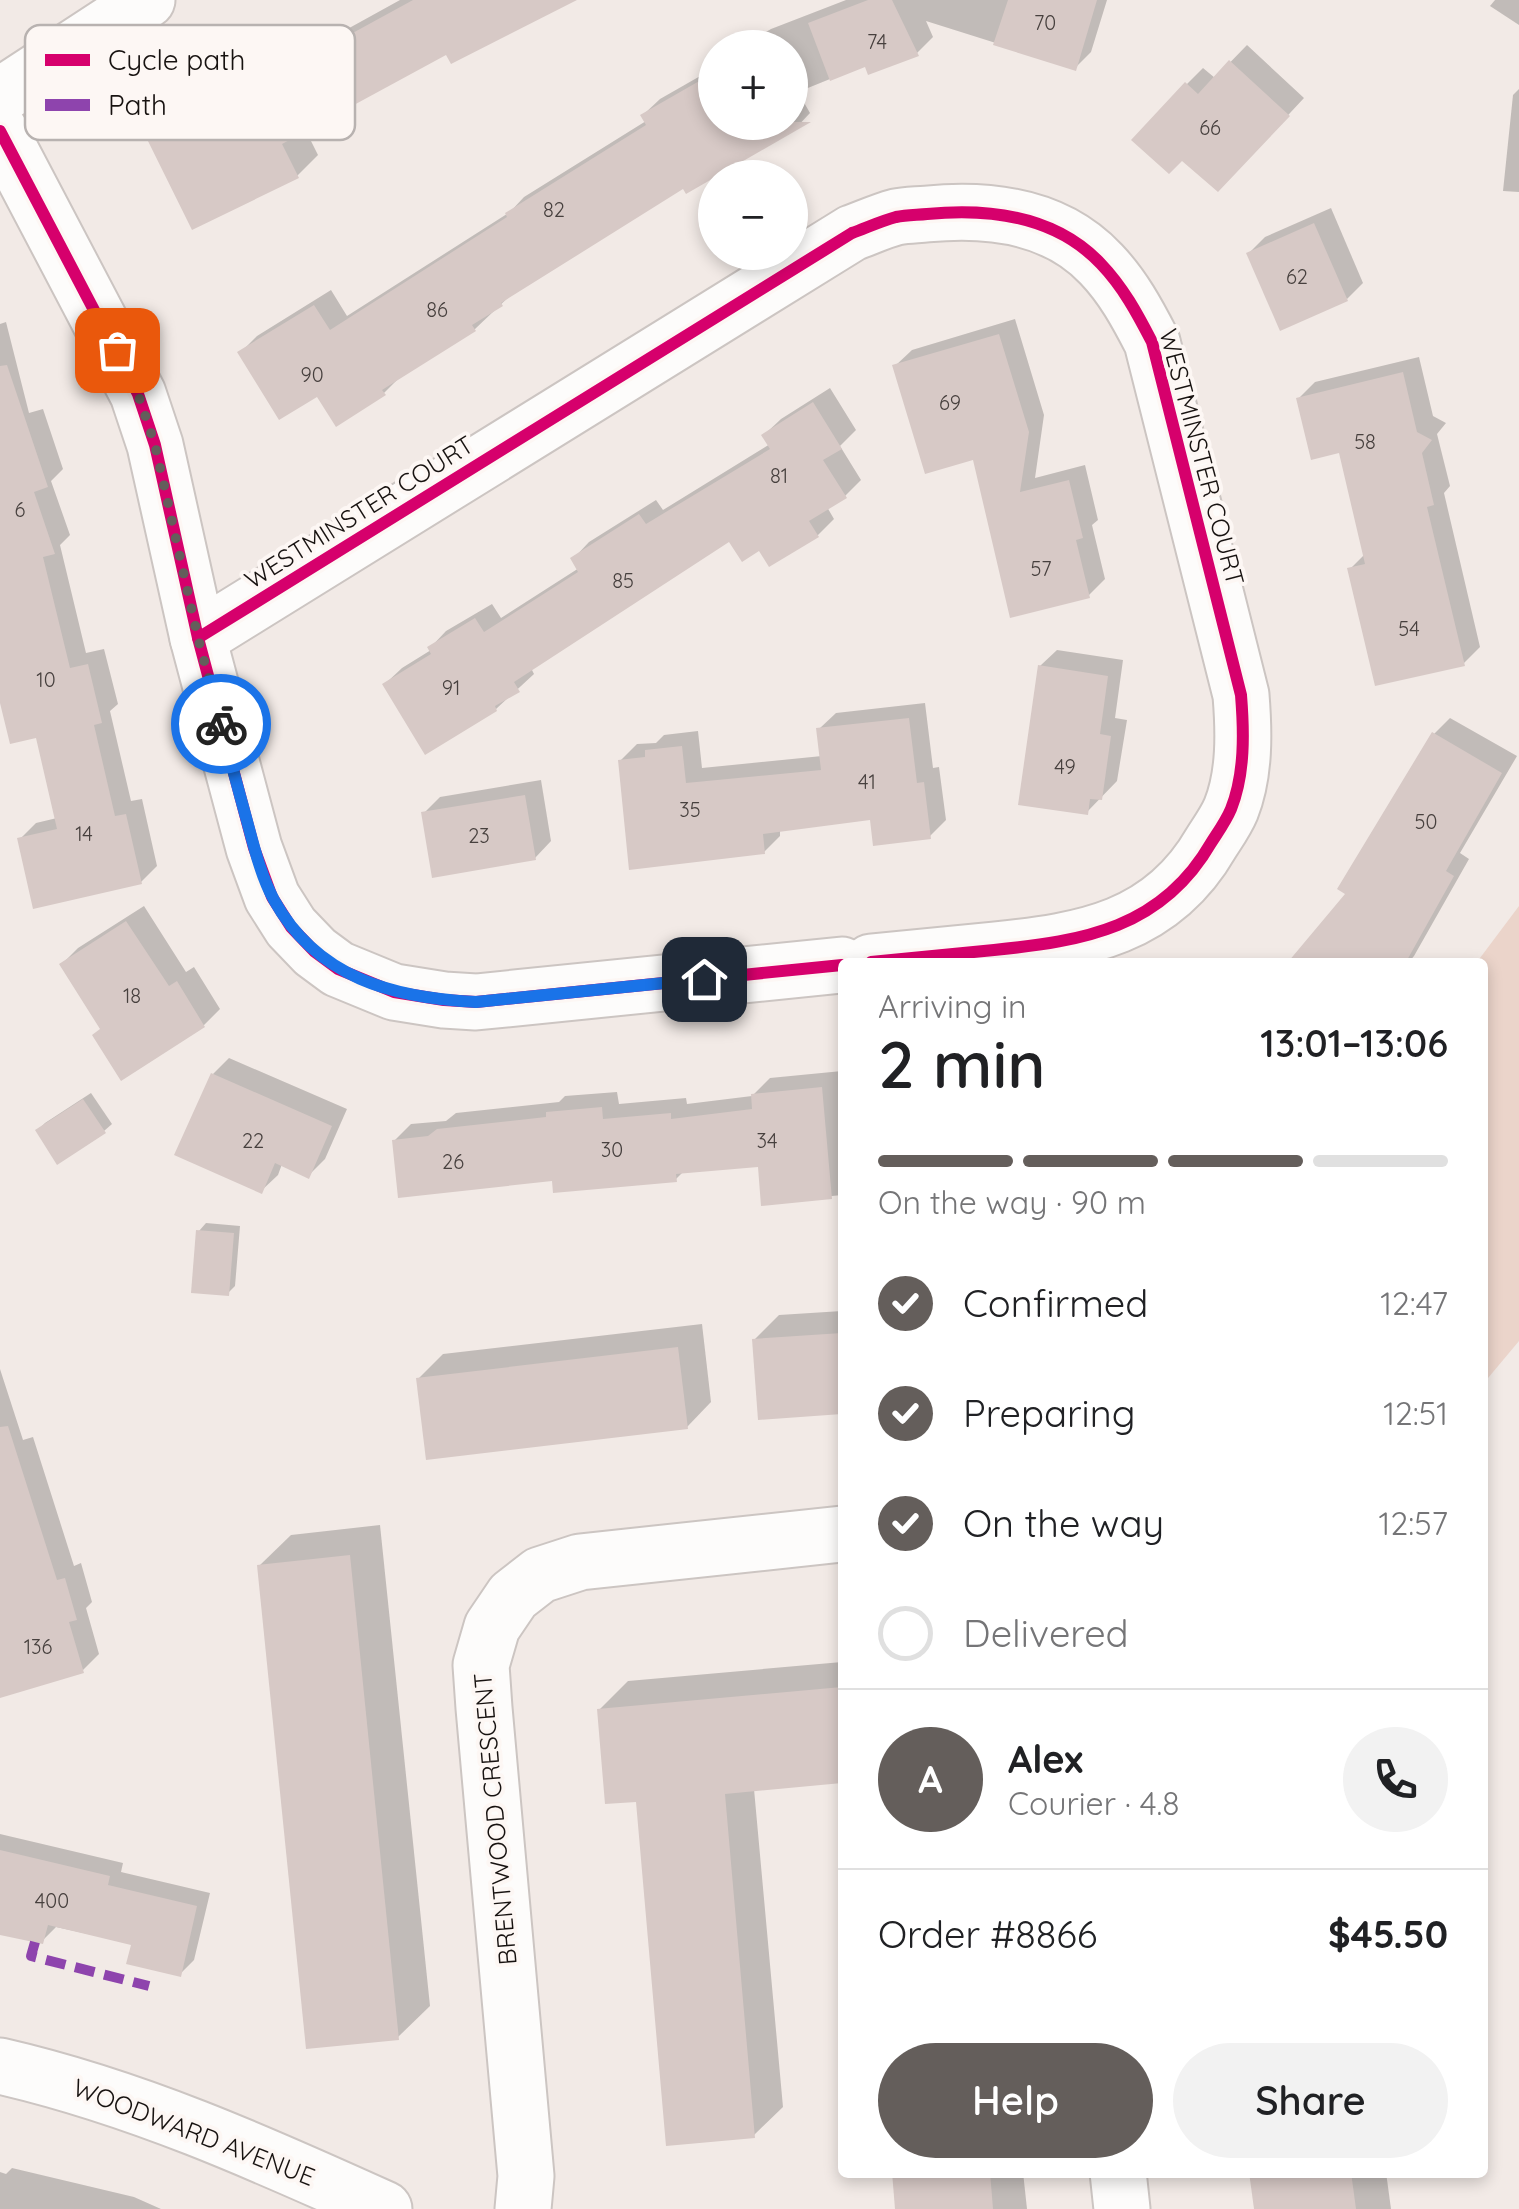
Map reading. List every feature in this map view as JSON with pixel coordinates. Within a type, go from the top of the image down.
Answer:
[{"type":"street","points":[[109,25],[148,0]]},
{"type":"street","points":[[0,96],[25,80]]},
{"type":"street","points":[[0,131],[138,394],[155,445],[198,638],[254,848],[272,897],[291,927],[315,952],[338,969],[394,992],[484,1002],[838,966]]},
{"type":"street","name":"WESTMINSTER COURT","points":[[198,638],[852,233],[898,216],[953,212],[1004,215],[1061,233],[1099,261],[1130,298],[1152,342],[1241,695],[1242,763],[1231,808],[1192,872],[1166,898],[1130,920],[1091,936],[1048,945],[913,958]]},
{"type":"street","name":"BRENTWOOD CRESCENT","points":[[524,2209],[526,2176],[484,1708],[482,1666],[492,1626],[513,1596],[540,1575],[580,1562],[838,1534]]},
{"type":"street","name":"WOODWARD AVENUE","points":[[0,2066],[65,2081],[147,2108],[384,2209]]},
{"type":"street","points":[[1119,2178],[1122,2209]]},
{"type":"shaded area","points":[[1519,906],[1519,1341],[1488,1378],[1488,958],[1480,958]]},
{"type":"building","points":[[413,0],[577,0],[451,64],[446,55],[355,104],[355,32]]},
{"type":"building","points":[[868,0],[892,0],[919,56],[868,75],[865,67],[830,81],[808,23]]},
{"type":"building","points":[[1008,0],[1097,0],[1076,71],[993,45]]},
{"type":"building","points":[[1229,60],[1290,116],[1218,192],[1182,161],[1169,174],[1131,140],[1185,82],[1198,94]]},
{"type":"building","points":[[698,82],[698,140],[780,140],[745,160],[698,160],[698,187],[686,194],[683,189],[501,303],[503,306],[472,325],[476,331],[382,390],[386,395],[336,427],[317,397],[279,420],[237,352],[314,305],[330,330],[646,125],[640,115]]},
{"type":"building","points":[[147,140],[289,140],[282,144],[299,178],[192,230]]},
{"type":"building","points":[[1314,223],[1348,301],[1280,331],[1246,253]]},
{"type":"building","points":[[999,334],[1029,432],[1020,492],[1069,480],[1083,538],[1076,540],[1090,598],[1010,618],[973,460],[925,474],[892,365]]},
{"type":"building","points":[[7,365],[48,487],[34,492],[55,554],[43,557],[70,668],[88,664],[102,723],[94,725],[115,816],[126,814],[142,884],[33,909],[17,838],[57,829],[36,738],[10,744],[0,703],[0,366]]},
{"type":"building","points":[[1403,372],[1417,432],[1432,440],[1422,453],[1434,505],[1427,507],[1465,666],[1375,686],[1347,568],[1365,564],[1339,453],[1311,460],[1296,398]]},
{"type":"building","points":[[813,402],[842,449],[823,460],[847,498],[809,521],[819,537],[769,567],[759,551],[742,562],[729,542],[514,682],[520,692],[495,706],[497,711],[425,755],[382,684],[431,654],[427,647],[475,618],[484,632],[578,572],[570,558],[639,514],[646,524],[770,449],[761,435]]},
{"type":"building","points":[[1038,665],[1108,676],[1100,734],[1111,736],[1102,800],[1090,799],[1088,815],[1018,805]]},
{"type":"building","points":[[909,718],[917,783],[924,782],[931,839],[873,846],[870,820],[763,834],[765,854],[629,870],[618,760],[645,757],[645,750],[682,746],[686,783],[821,770],[816,728]]},
{"type":"building","points":[[1432,732],[1502,773],[1446,871],[1454,876],[1408,958],[1291,958],[1345,894],[1337,889]]},
{"type":"building","points":[[525,795],[536,860],[432,878],[421,812]]},
{"type":"building","points":[[126,921],[169,986],[177,981],[205,1027],[121,1081],[92,1035],[100,1029],[59,964]]},
{"type":"building","points":[[211,1073],[332,1126],[309,1179],[275,1163],[262,1194],[174,1155]]},
{"type":"building","points":[[822,1087],[832,1199],[761,1206],[758,1167],[676,1174],[677,1182],[553,1193],[552,1181],[398,1198],[392,1140],[428,1136],[437,1129],[602,1107],[603,1119],[671,1113],[671,1119],[752,1109],[751,1094]]},
{"type":"building","points":[[83,1099],[106,1133],[57,1165],[35,1130]]},
{"type":"building","points":[[196,1230],[234,1233],[229,1296],[191,1293]]},
{"type":"building","points":[[838,1333],[838,1414],[758,1420],[752,1339]]},
{"type":"building","points":[[678,1347],[688,1429],[426,1460],[416,1378]]},
{"type":"building","points":[[8,1426],[57,1580],[65,1578],[77,1620],[69,1622],[84,1673],[0,1698],[0,1427]]},
{"type":"building","points":[[350,1555],[399,2040],[306,2049],[257,1565]]},
{"type":"building","points":[[838,1687],[838,1783],[725,1794],[755,2138],[666,2146],[636,1802],[605,1804],[597,1709]]},
{"type":"building","points":[[0,1850],[110,1876],[108,1885],[197,1906],[181,1977],[126,1964],[131,1945],[48,1925],[43,1944],[0,1935]]},
{"type":"building","points":[[892,2178],[990,2178],[993,2209],[895,2209]]},
{"type":"building","points":[[1250,2178],[1352,2178],[1356,2209],[1254,2209]]},
{"type":"marked path","points":[[35,1942],[31,1956],[149,1986]]},
{"type":"cycle path","points":[[0,131],[138,394],[155,445],[198,638],[254,848],[272,897],[291,927],[315,952],[338,969],[394,992],[476,1002],[838,965]]},
{"type":"cycle path","points":[[198,638],[852,233],[900,216],[950,212],[1020,219],[1064,235],[1109,273],[1152,342],[1241,695],[1239,782],[1231,809],[1191,872],[1145,912],[1089,935],[1059,941],[910,958]]},
{"type":"way so far","points":[[117,350],[138,394],[155,445],[221,724]]},
{"type":"route","points":[[221,724],[254,848],[272,897],[291,927],[338,969],[394,992],[476,1002],[704,979]]}]
